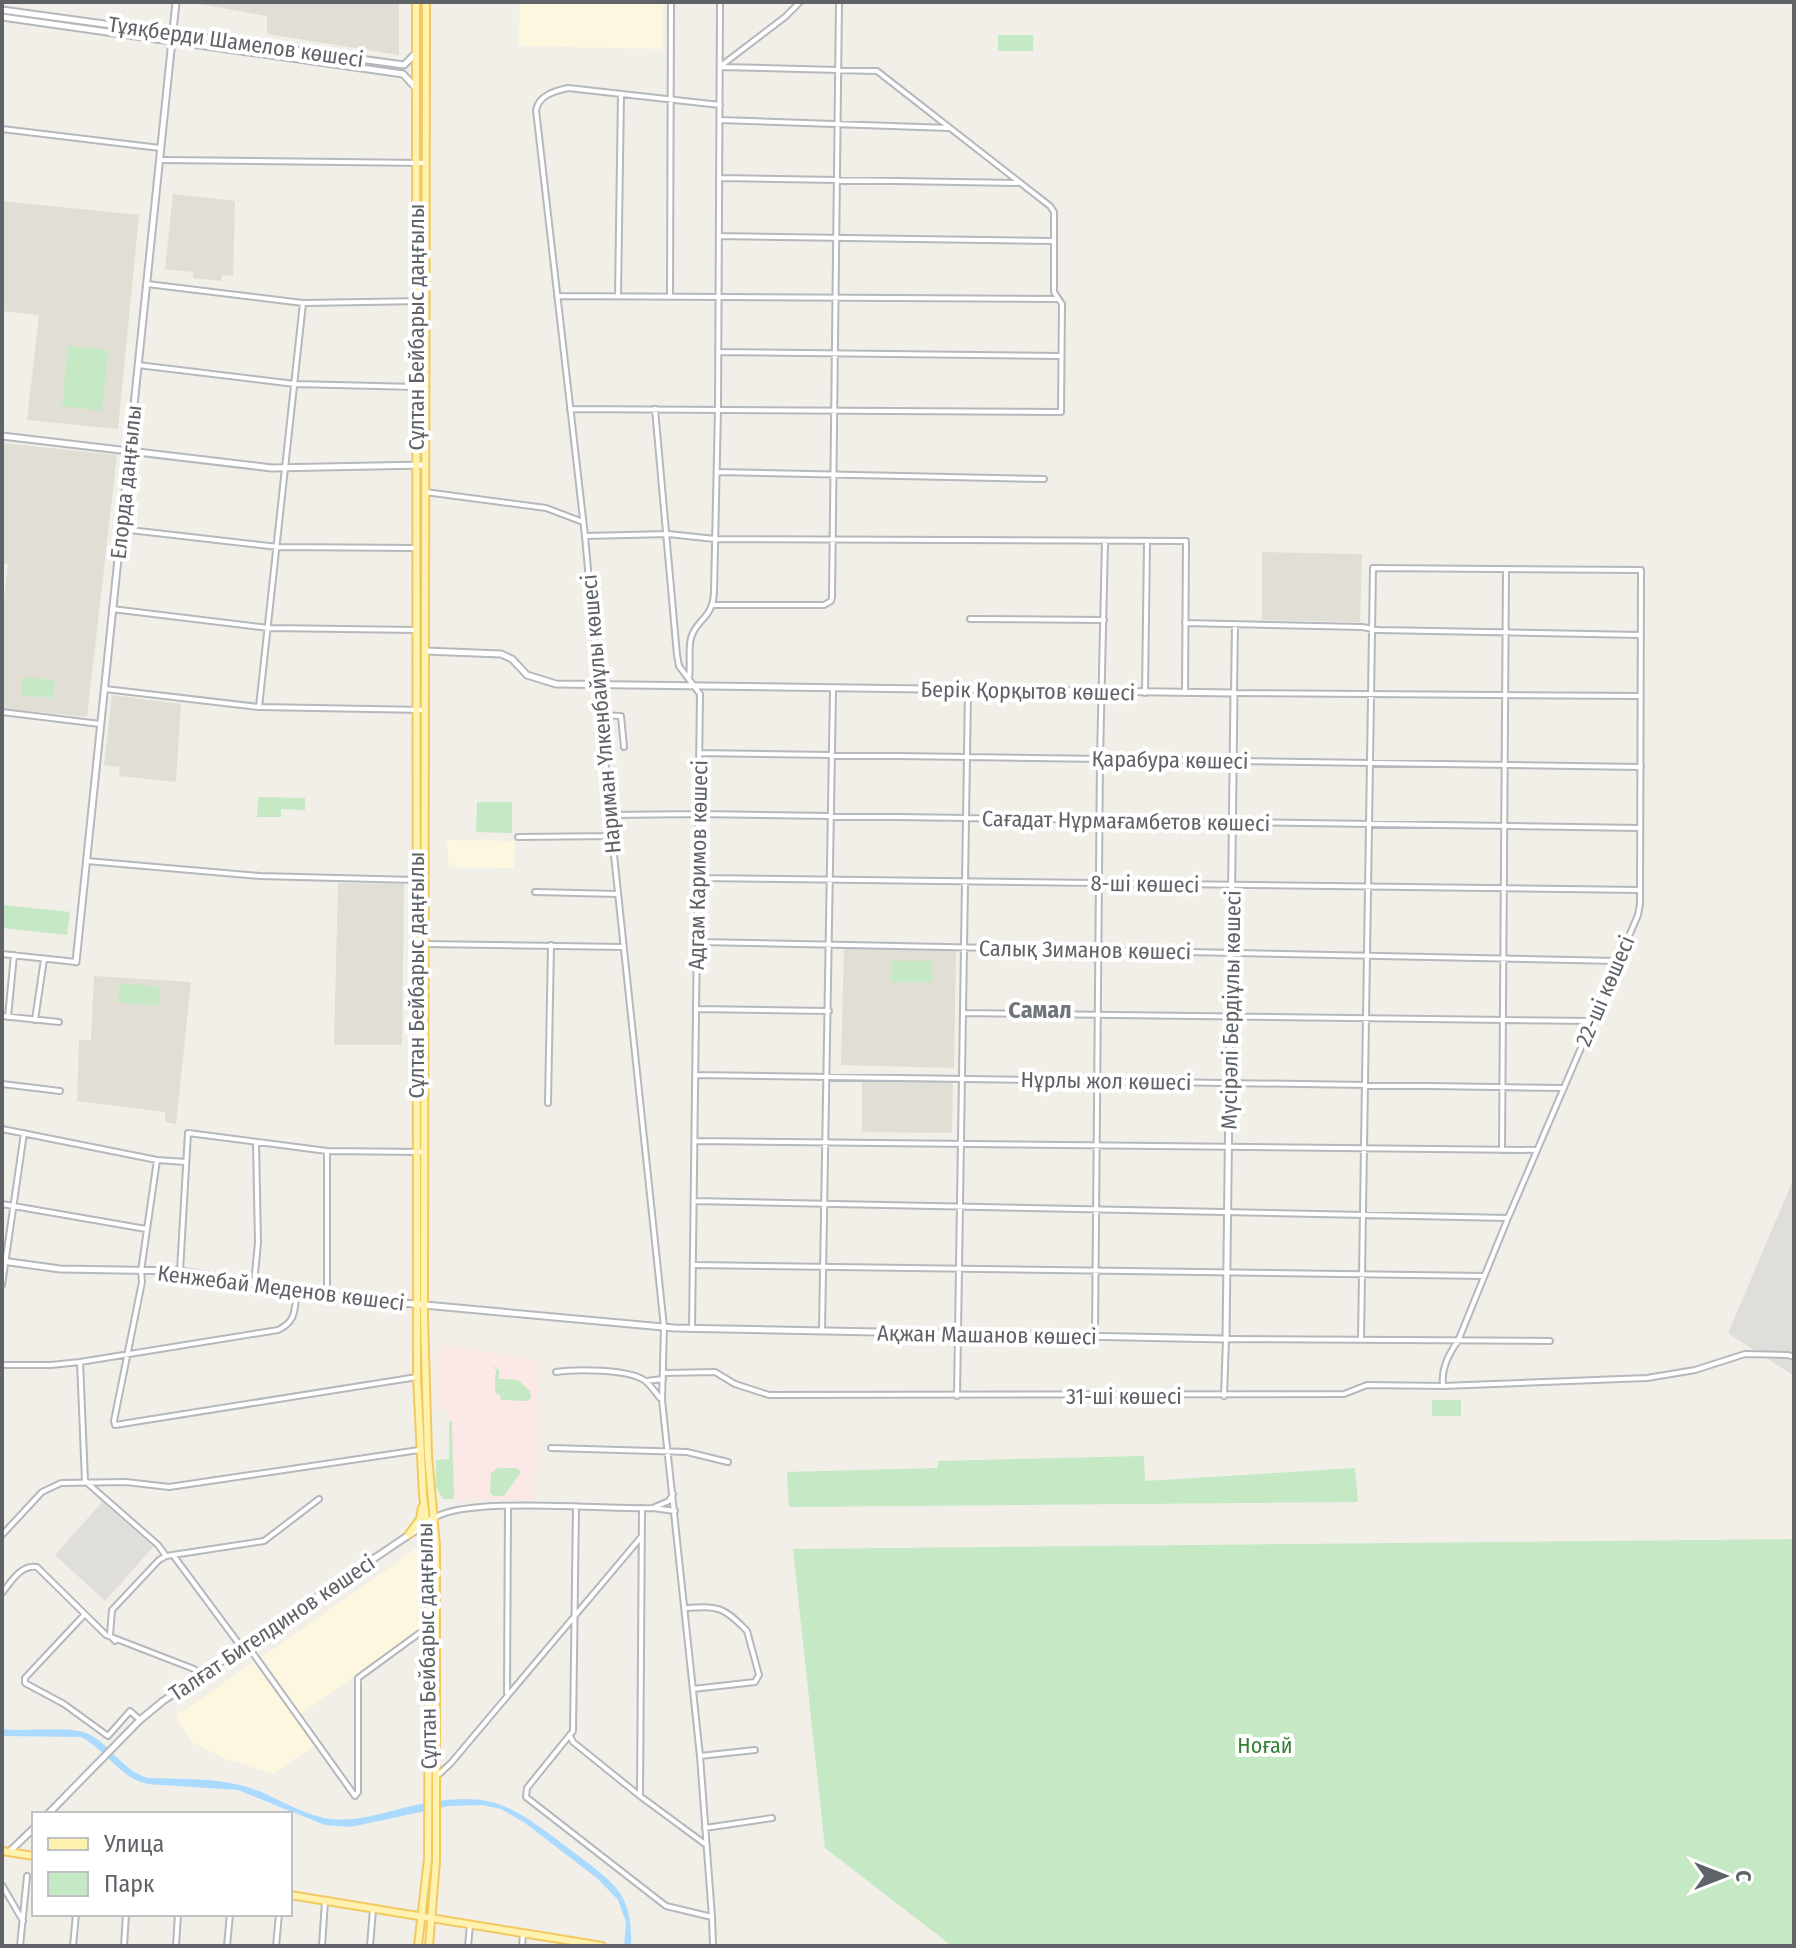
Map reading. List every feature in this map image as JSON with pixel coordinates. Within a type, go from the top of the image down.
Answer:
[{"type":"main road","name":"Сұлтан Бейбарыс даңғылы","points":[[416,2],[417,630],[421,710],[420,1306],[417,1377],[423,1495],[436,1546],[436,1777],[429,1946]]},
{"type":"main road","name":"Сұлтан Бейбарыс даңғылы","points":[[421,710],[425,651],[426,2]]},
{"type":"main road","name":"Сұлтан Бейбарыс даңғылы","points":[[420,880],[424,944],[420,1152]]},
{"type":"main road","name":"Сұлтан Бейбарыс даңғылы","points":[[418,1946],[428,1859],[430,1520],[420,1306]]},
{"type":"main road","points":[[409,1534],[420,1519],[423,1495]]},
{"type":"main road","points":[[4,1853],[32,1856]]},
{"type":"main road","points":[[292,1895],[602,1946]]},
{"type":"main road","points":[[408,1914],[417,1910],[423,1900]]},
{"type":"main road","points":[[433,1903],[436,1913],[444,1919]]},
{"type":"main road","points":[[408,1914],[416,1919],[420,1929]]},
{"type":"main road","points":[[431,1927],[436,1921],[444,1919]]},
{"type":"street","name":"Елорда даңғылы","points":[[76,962],[176,2]]},
{"type":"street","points":[[670,296],[671,2]]},
{"type":"street","points":[[689,678],[693,633],[713,605],[718,409],[720,2]]},
{"type":"street","points":[[720,67],[800,2]]},
{"type":"street","points":[[713,605],[824,605],[832,597],[839,2]]},
{"type":"street","name":"Тұяқберди Шамелов көшесі","points":[[2,10],[404,65],[416,53]]},
{"type":"street","name":"Тұяқберди Шамелов көшесі","points":[[2,17],[403,74],[415,87]]},
{"type":"street","points":[[569,409],[1061,412],[1062,304],[1054,292],[1054,212],[1050,206],[877,71],[720,67]]},
{"type":"street","name":"Нариман Үлкенбайұлы көшесі","points":[[621,94],[568,88],[557,90],[538,102],[536,110],[585,536],[623,947],[664,1327],[662,1400],[700,1756],[713,1946]]},
{"type":"street","points":[[618,296],[621,94],[720,105]]},
{"type":"street","points":[[720,120],[950,128]]},
{"type":"street","points":[[2,129],[160,148]]},
{"type":"street","points":[[159,160],[425,163]]},
{"type":"street","points":[[719,178],[1019,183]]},
{"type":"street","points":[[719,236],[1053,241]]},
{"type":"street","points":[[147,284],[303,303],[425,301]]},
{"type":"street","points":[[557,296],[1057,299]]},
{"type":"street","points":[[259,707],[303,303]]},
{"type":"street","points":[[718,352],[1061,356]]},
{"type":"street","points":[[138,365],[295,384],[416,387]]},
{"type":"street","name":"Адгам Каримов көшесі","points":[[655,409],[677,655],[679,666],[700,694],[692,1329]]},
{"type":"street","points":[[2,436],[285,468],[425,465]]},
{"type":"street","points":[[717,472],[1044,479]]},
{"type":"street","points":[[425,492],[546,508],[583,522]]},
{"type":"street","points":[[120,529],[278,547],[418,548]]},
{"type":"street","points":[[585,536],[668,534],[715,539],[1186,541],[1185,693]]},
{"type":"street","points":[[1095,1337],[1105,542]]},
{"type":"street","points":[[1145,693],[1147,542]]},
{"type":"street","points":[[1361,1340],[1373,568],[1506,570],[1502,1150]]},
{"type":"street","name":"22-ші көшесі","points":[[1443,1386],[1445,1365],[1458,1341],[1638,915],[1640,890],[1641,570],[1506,570]]},
{"type":"street","points":[[112,609],[269,628],[417,630]]},
{"type":"street","points":[[970,619],[1104,620]]},
{"type":"street","points":[[1185,623],[1641,635]]},
{"type":"street","name":"Мүсірәлі Бердіұлы көшесі","points":[[1224,1396],[1230,1148],[1235,624]]},
{"type":"street","name":"Берік Қорқытов көшесі","points":[[425,651],[501,654],[538,680],[598,686],[1642,696]]},
{"type":"street","points":[[105,689],[259,707],[421,710]]},
{"type":"street","points":[[822,1331],[833,690]]},
{"type":"street","points":[[957,1396],[968,691]]},
{"type":"street","points":[[2,712],[100,724]]},
{"type":"street","points":[[600,715],[621,716],[624,747]]},
{"type":"street","name":"Қарабура көшесі","points":[[699,753],[1641,767]]},
{"type":"street","name":"Сағадат Нұрмағамбетов көшесі","points":[[611,815],[1640,828]]},
{"type":"street","points":[[518,837],[612,836]]},
{"type":"street","points":[[87,861],[260,876],[420,880]]},
{"type":"street","name":"8-шi көшесi","points":[[698,878],[1640,890]]},
{"type":"street","points":[[535,892],[618,894]]},
{"type":"street","name":"Салық Зиманов көшесі","points":[[698,942],[1617,961]]},
{"type":"street","points":[[424,944],[623,947]]},
{"type":"street","points":[[548,1103],[551,945]]},
{"type":"street","points":[[2,954],[76,962]]},
{"type":"street","points":[[14,955],[5,1016],[59,1022]]},
{"type":"street","points":[[35,1020],[44,959]]},
{"type":"street","points":[[697,1009],[829,1011]]},
{"type":"street","points":[[963,1013],[1592,1021]]},
{"type":"street","name":"Нұрлы жол көшесі","points":[[696,1075],[1564,1088]]},
{"type":"street","points":[[2,1084],[60,1091]]},
{"type":"street","points":[[2,1129],[157,1160],[186,1162]]},
{"type":"street","points":[[2,1285],[3,1261],[24,1133]]},
{"type":"street","points":[[180,1271],[188,1133],[327,1151],[420,1152]]},
{"type":"street","points":[[696,1141],[1537,1150]]},
{"type":"street","points":[[254,1284],[258,1243],[256,1143]]},
{"type":"street","points":[[327,1151],[327,1296]]},
{"type":"street","points":[[157,1160],[146,1229],[142,1282],[115,1425],[417,1377]]},
{"type":"street","points":[[695,1201],[1508,1218]]},
{"type":"street","points":[[2,1204],[146,1229]]},
{"type":"street","name":"Кенжебай Меденов көшесі","points":[[3,1261],[60,1269],[180,1271],[327,1296],[420,1306]]},
{"type":"street","points":[[695,1265],[1484,1276]]},
{"type":"street","points":[[2,1365],[80,1362],[278,1330],[293,1320],[297,1291]]},
{"type":"street","name":"Ақжан Машанов көшесі","points":[[420,1306],[692,1329],[1226,1339],[1550,1341]]},
{"type":"street","name":"31-ші көшесі","points":[[556,1372],[569,1370],[634,1375],[646,1381],[663,1376],[715,1372],[735,1384],[769,1395],[1224,1396],[1344,1394],[1367,1385],[1588,1383],[1695,1370],[1745,1354],[1794,1357]]},
{"type":"street","points":[[80,1362],[85,1481],[158,1545],[166,1556]]},
{"type":"street","points":[[646,1381],[662,1400]]},
{"type":"street","points":[[551,1448],[687,1452],[728,1462]]},
{"type":"street","points":[[2,1535],[42,1492],[61,1483],[85,1481],[169,1487],[419,1450]]},
{"type":"street","points":[[653,1508],[669,1501],[673,1494]]},
{"type":"street","points":[[115,1641],[110,1635],[112,1610],[166,1556],[264,1541],[319,1499]]},
{"type":"street","points":[[507,1695],[508,1506]]},
{"type":"street","points":[[430,1520],[444,1512],[508,1506],[675,1511]]},
{"type":"street","points":[[576,1507],[573,1731],[526,1793],[531,1803],[666,1906],[712,1917]]},
{"type":"street","points":[[640,1796],[642,1508]]},
{"type":"street","name":"Талғат Бигелдинов көшесі","points":[[50,1812],[140,1720],[201,1675],[430,1520]]},
{"type":"street","points":[[436,1777],[642,1536]]},
{"type":"street","points":[[173,1555],[355,1796],[358,1792],[358,1678],[429,1629]]},
{"type":"street","points":[[2,1593],[22,1570],[37,1567],[84,1615],[115,1641],[194,1669],[201,1675]]},
{"type":"street","points":[[685,1608],[719,1607],[743,1626],[759,1675],[755,1682],[693,1689]]},
{"type":"street","points":[[84,1615],[25,1678],[25,1683],[64,1704],[108,1736],[130,1711],[140,1720]]},
{"type":"street","points":[[570,1736],[573,1742],[640,1796],[706,1845]]},
{"type":"street","points":[[700,1756],[755,1750]]},
{"type":"street","points":[[705,1828],[772,1818]]},
{"type":"street","points":[[4,1853],[32,1830]]},
{"type":"street","points":[[20,1946],[27,1876]]},
{"type":"street","points":[[2,1885],[24,1921]]},
{"type":"street","points":[[322,1946],[325,1901]]},
{"type":"street","points":[[370,1946],[373,1909]]},
{"type":"street","points":[[73,1946],[76,1916]]},
{"type":"street","points":[[124,1946],[126,1916]]},
{"type":"street","points":[[176,1946],[178,1916]]},
{"type":"street","points":[[227,1946],[230,1916]]},
{"type":"street","points":[[276,1946],[279,1916]]},
{"type":"street","points":[[468,1946],[470,1923]]},
{"type":"street","points":[[522,1946],[524,1932]]},
{"type":"shaded area","points":[[199,2],[399,2],[399,55],[267,34],[267,16]]},
{"type":"shaded area","points":[[520,2],[663,2],[662,49],[519,46]]},
{"type":"shaded area","points":[[173,194],[235,201],[233,276],[222,275],[221,281],[193,278],[193,272],[165,269]]},
{"type":"shaded area","points":[[2,201],[139,215],[118,429],[27,420],[39,315],[2,311]]},
{"type":"shaded area","points":[[2,443],[117,455],[87,717],[2,708],[2,616],[8,564],[2,563]]},
{"type":"shaded area","points":[[1262,552],[1362,554],[1360,622],[1262,620]]},
{"type":"shaded area","points":[[112,695],[181,704],[176,782],[119,776],[120,767],[104,765]]},
{"type":"shaded area","points":[[447,840],[515,841],[514,868],[449,867]]},
{"type":"shaded area","points":[[338,883],[404,884],[402,1045],[334,1045]]},
{"type":"shaded area","points":[[844,947],[956,950],[954,1068],[841,1065]]},
{"type":"shaded area","points":[[94,976],[191,982],[176,1124],[165,1122],[165,1112],[77,1101],[79,1040],[91,1040]]},
{"type":"shaded area","points":[[862,1080],[953,1081],[952,1133],[862,1132]]},
{"type":"shaded area","points":[[1794,1178],[1794,1376],[1728,1333]]},
{"type":"shaded area","points":[[443,1344],[538,1360],[534,1500],[443,1499],[436,1487],[436,1460],[449,1459],[449,1410],[437,1410],[438,1351]]},
{"type":"shaded area","points":[[102,1502],[153,1547],[105,1601],[55,1555]]},
{"type":"shaded area","points":[[420,1546],[420,1630],[301,1714],[262,1657]]},
{"type":"shaded area","points":[[255,1661],[316,1744],[273,1774],[226,1759],[193,1743],[176,1716]]},
{"type":"green space","points":[[998,35],[1033,35],[1033,51],[998,51]]},
{"type":"green space","points":[[68,346],[108,350],[102,411],[62,406]]},
{"type":"green space","points":[[23,677],[55,680],[53,698],[21,695]]},
{"type":"green space","points":[[258,797],[305,798],[305,810],[281,809],[281,817],[257,817]]},
{"type":"green space","points":[[477,802],[512,802],[512,833],[476,832]]},
{"type":"green space","points":[[2,905],[70,912],[67,935],[2,928]]},
{"type":"green space","points":[[892,961],[933,961],[932,982],[892,982]]},
{"type":"green space","points":[[120,983],[160,987],[158,1006],[118,1002]]},
{"type":"green space","points":[[491,1365],[499,1370],[499,1379],[518,1380],[530,1391],[531,1398],[527,1401],[501,1400],[500,1395],[495,1393],[495,1386],[503,1386],[495,1385],[496,1370]]},
{"type":"green space","points":[[1432,1400],[1461,1400],[1461,1416],[1432,1416]]},
{"type":"green space","points":[[449,1420],[452,1422],[454,1499],[443,1499],[436,1487],[436,1460],[449,1459]]},
{"type":"green space","points":[[1144,1456],[1145,1481],[1355,1468],[1358,1502],[789,1507],[787,1472],[938,1468],[938,1461]]},
{"type":"green space","points":[[498,1468],[517,1468],[521,1472],[504,1496],[490,1493],[491,1473]]},
{"type":"green space","name":"Ноғай","points":[[1794,1539],[1794,1946],[952,1946],[825,1848],[793,1549]]},
{"type":"water","points":[[2,1729],[83,1732],[100,1741],[138,1774],[148,1778],[206,1780],[240,1785],[308,1813],[331,1819],[358,1818],[459,1799],[499,1804],[535,1824],[613,1885],[629,1915],[631,1946],[624,1946],[626,1922],[618,1900],[598,1879],[525,1823],[501,1809],[482,1805],[449,1806],[350,1827],[325,1825],[238,1790],[137,1781],[81,1737],[5,1736]]},
{"type":"district","name":"Самал","points":[[1040,1010]]}]
